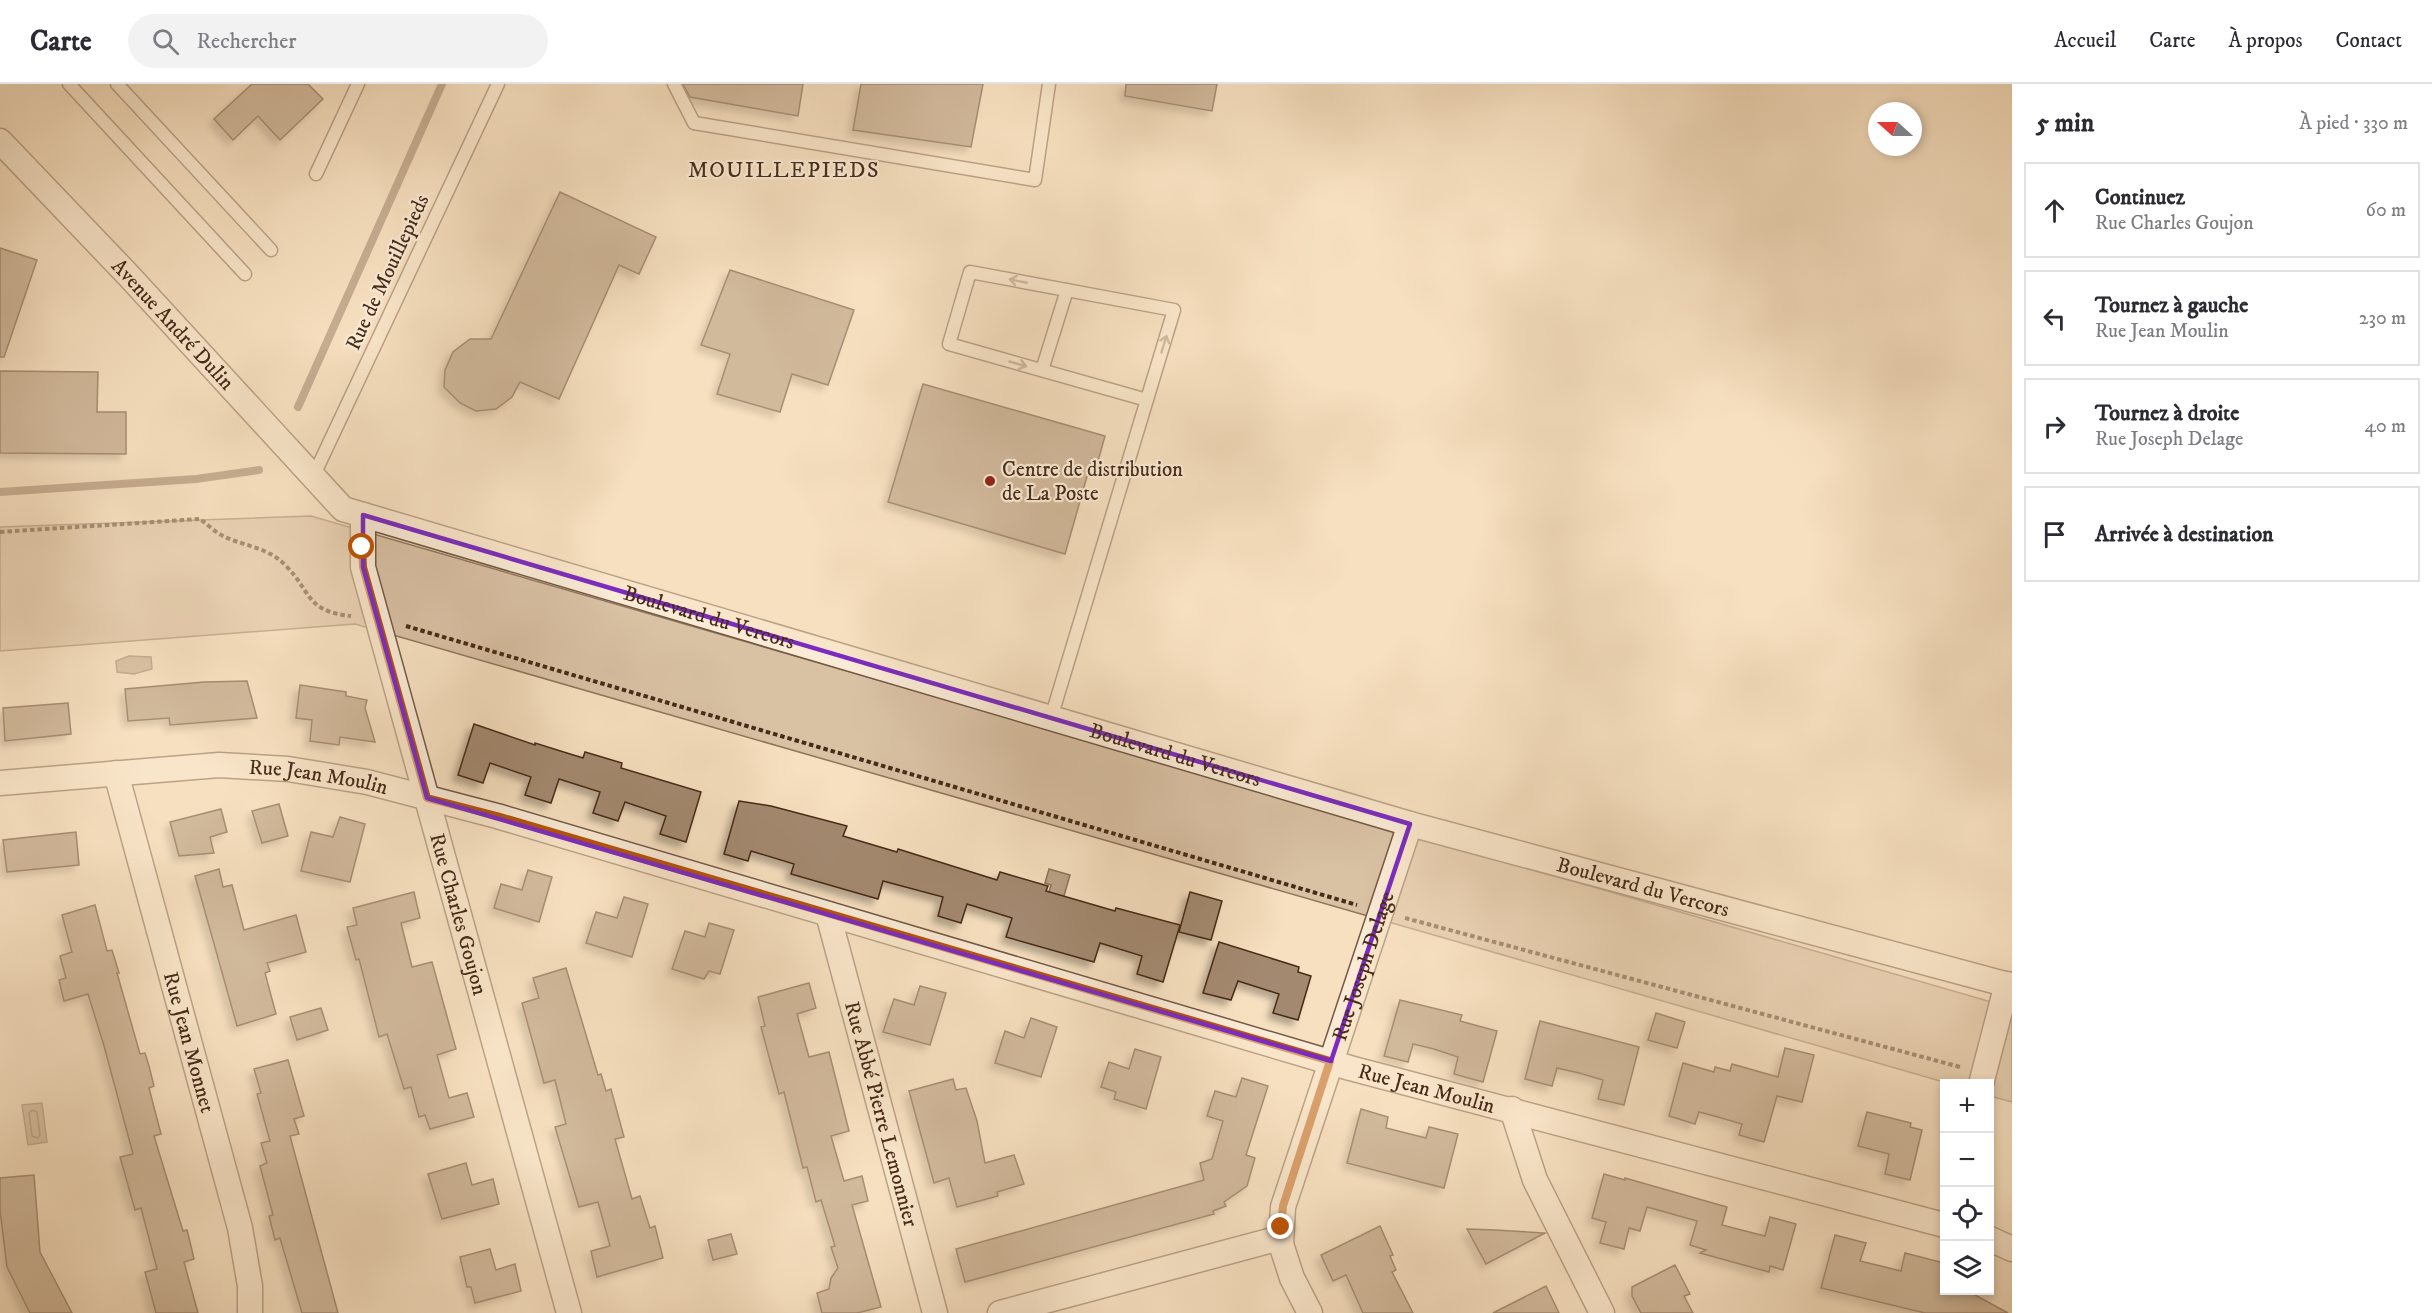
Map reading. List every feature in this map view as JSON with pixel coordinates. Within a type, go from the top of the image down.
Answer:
[{"type":"street","name":"Avenue André Dulin","points":[[0,141],[129,276],[313,477],[353,512]]},
{"type":"street","name":"Boulevard du Vercors","points":[[353,512],[1410,824],[2009,985]]},
{"type":"street","name":"Rue Charles Goujon","points":[[353,512],[363,567],[568,1313]]},
{"type":"street","name":"Rue Jean Moulin","points":[[0,783],[219,765],[288,769],[367,782],[497,816],[1330,1061],[1940,1224]]},
{"type":"street","name":"Rue Jean Monnet","points":[[116,773],[240,1228],[250,1286],[250,1313]]},
{"type":"street","name":"Rue Joseph Delage","points":[[1310,1313],[1293,1278],[1280,1238],[1283,1206],[1410,824]]},
{"type":"street","name":"Rue Abbé Pierre Lemonnier","points":[[828,914],[935,1313]]},
{"type":"street","points":[[1982,1079],[2009,985]]},
{"type":"street","points":[[1512,1109],[1535,1180],[1602,1313]]},
{"type":"street","points":[[1000,1313],[1067,1304],[1280,1238]]},
{"type":"street","points":[[1994,1241],[2012,1249]]},
{"type":"lane","points":[[69,84],[245,274]]},
{"type":"lane","points":[[117,84],[271,250]]},
{"type":"lane","points":[[316,174],[358,84]]},
{"type":"lane","name":"Rue de Mouillepieds","points":[[313,477],[498,84]]},
{"type":"lane","points":[[674,84],[694,123],[1035,180],[1049,84]]},
{"type":"lane","points":[[1051,718],[1147,400],[1174,310],[970,272],[949,344],[1147,400]]},
{"type":"lane","points":[[1042,370],[1067,290]]},
{"type":"path","points":[[0,532],[200,519],[222,536],[255,546],[285,564],[310,599],[331,614],[377,618],[1380,911],[1982,1079]]},
{"type":"highlighted area","points":[[363,515],[1410,824],[1331,1061],[427,798],[363,567]]},
{"type":"shaded area","points":[[311,516],[2012,1008],[2012,1102],[1994,1097],[1994,1079],[1940,1079],[1940,1081],[355,624],[0,651],[0,527]]},
{"type":"water","points":[[129,656],[151,657],[152,669],[134,674],[117,672],[116,661]]},
{"type":"water","points":[[1049,869],[1070,875],[1059,913],[1044,909],[1051,885],[1045,883]]},
{"type":"water","points":[[42,1103],[47,1142],[28,1145],[22,1105]]},
{"type":"building","points":[[252,84],[308,84],[323,99],[280,140],[258,116],[233,140],[214,119]]},
{"type":"building","points":[[683,84],[803,84],[798,116],[690,97]]},
{"type":"building","points":[[861,84],[983,84],[971,147],[853,130]]},
{"type":"building","points":[[1126,84],[1217,84],[1212,111],[1125,96]]},
{"type":"building","points":[[560,192],[656,237],[639,274],[619,265],[559,399],[520,382],[512,397],[496,409],[476,411],[460,403],[444,387],[445,370],[453,352],[470,339],[491,339]]},
{"type":"building","points":[[0,248],[37,260],[4,357],[0,357]]},
{"type":"building","points":[[730,270],[854,310],[828,385],[792,374],[780,412],[717,394],[730,354],[701,345]]},
{"type":"building","points":[[0,371],[98,372],[97,412],[126,412],[126,454],[0,453]]},
{"type":"building","name":"Centre de distribution de La Poste","points":[[923,384],[1105,436],[1098,461],[1092,459],[1065,554],[888,502]]},
{"type":"building","points":[[247,681],[257,718],[170,725],[169,718],[128,721],[125,689],[204,682]]},
{"type":"building","points":[[300,685],[346,692],[346,696],[367,700],[365,708],[375,742],[340,737],[339,745],[310,741],[312,720],[296,718]]},
{"type":"building","points":[[68,703],[71,734],[5,741],[3,708]]},
{"type":"building","points":[[474,724],[535,745],[535,743],[583,758],[585,752],[622,763],[621,768],[701,792],[686,842],[660,834],[666,816],[625,802],[618,821],[593,813],[600,792],[559,779],[551,803],[525,795],[531,777],[490,763],[483,783],[458,775]]},
{"type":"building","points":[[739,801],[771,806],[847,826],[843,836],[897,852],[898,849],[997,880],[1000,872],[1048,886],[1046,891],[1115,911],[1116,908],[1180,925],[1163,982],[1137,974],[1142,956],[1100,943],[1094,962],[1006,937],[1012,918],[967,904],[961,923],[938,916],[943,897],[883,881],[878,899],[791,874],[794,864],[751,851],[748,861],[724,854]]},
{"type":"building","points":[[279,804],[288,836],[262,843],[252,811]]},
{"type":"building","points":[[221,809],[227,832],[210,837],[214,853],[179,856],[170,822]]},
{"type":"building","points":[[340,817],[365,824],[350,882],[301,871],[311,832],[333,837]]},
{"type":"building","points":[[76,832],[79,865],[7,872],[3,840]]},
{"type":"building","points":[[219,869],[223,887],[232,885],[244,930],[296,915],[306,952],[267,963],[270,971],[265,973],[276,1014],[237,1026],[195,876]]},
{"type":"building","points":[[528,870],[552,877],[539,922],[494,908],[501,884],[522,890]]},
{"type":"building","points":[[414,892],[420,918],[401,923],[412,967],[432,962],[456,1049],[437,1055],[449,1098],[467,1093],[474,1117],[430,1129],[425,1115],[419,1117],[411,1087],[404,1089],[387,1034],[379,1037],[359,959],[356,960],[347,927],[357,925],[353,908]]},
{"type":"building","points":[[1190,892],[1222,901],[1211,940],[1179,932]]},
{"type":"building","points":[[624,897],[648,904],[632,957],[586,943],[596,912],[617,918]]},
{"type":"building","points":[[95,905],[107,951],[112,950],[119,973],[117,973],[140,1054],[145,1053],[149,1066],[154,1086],[149,1088],[161,1134],[154,1136],[183,1231],[187,1230],[191,1246],[194,1259],[184,1262],[198,1313],[156,1313],[145,1272],[157,1269],[141,1208],[135,1210],[120,1157],[133,1154],[104,1046],[88,994],[64,1001],[59,980],[66,978],[60,956],[72,952],[62,915]]},
{"type":"building","points":[[709,923],[734,930],[720,974],[709,971],[704,979],[672,969],[685,931],[705,937]]},
{"type":"building","points":[[1219,942],[1299,967],[1298,972],[1311,976],[1298,1020],[1273,1013],[1279,994],[1238,981],[1231,1000],[1203,993]]},
{"type":"building","points":[[566,968],[598,1075],[601,1074],[606,1091],[611,1089],[624,1137],[615,1139],[632,1199],[640,1196],[650,1228],[655,1226],[663,1258],[597,1277],[591,1251],[610,1246],[598,1202],[579,1207],[555,1127],[566,1124],[555,1080],[544,1083],[522,1003],[539,998],[533,978]]},
{"type":"building","points":[[809,983],[816,1008],[797,1014],[809,1057],[829,1052],[849,1131],[831,1136],[844,1181],[862,1176],[868,1201],[852,1205],[881,1307],[857,1313],[822,1313],[817,1293],[829,1289],[831,1278],[838,1268],[831,1247],[835,1246],[821,1200],[816,1202],[807,1167],[803,1168],[784,1092],[779,1094],[761,1027],[765,1026],[758,997]]},
{"type":"building","points":[[920,986],[946,993],[930,1045],[883,1032],[894,999],[914,1005]]},
{"type":"building","points":[[1400,1000],[1462,1015],[1460,1021],[1497,1031],[1483,1082],[1454,1074],[1458,1057],[1434,1049],[1413,1044],[1408,1062],[1384,1056]]},
{"type":"building","points":[[321,1008],[328,1030],[297,1040],[290,1017]]},
{"type":"building","points":[[1656,1013],[1685,1022],[1677,1048],[1648,1040]]},
{"type":"building","points":[[1031,1018],[1057,1027],[1041,1077],[995,1063],[1005,1031],[1024,1038]]},
{"type":"building","points":[[1540,1021],[1639,1047],[1624,1105],[1598,1099],[1603,1080],[1579,1073],[1557,1068],[1552,1086],[1525,1079]]},
{"type":"building","points":[[1785,1048],[1814,1055],[1802,1102],[1777,1096],[1764,1142],[1739,1135],[1742,1124],[1718,1117],[1699,1112],[1695,1124],[1669,1116],[1683,1063],[1714,1072],[1715,1067],[1730,1071],[1732,1064],[1778,1077]]},
{"type":"building","points":[[1135,1049],[1161,1057],[1146,1109],[1114,1099],[1116,1092],[1101,1087],[1109,1062],[1129,1069]]},
{"type":"building","points":[[288,1060],[304,1116],[294,1119],[299,1134],[290,1136],[338,1313],[302,1313],[280,1238],[275,1240],[269,1216],[273,1215],[260,1166],[267,1163],[261,1143],[270,1141],[257,1094],[261,1093],[254,1069]]},
{"type":"building","points":[[1242,1078],[1268,1086],[1246,1155],[1255,1158],[1247,1186],[1224,1202],[1226,1206],[1213,1211],[1214,1214],[965,1282],[956,1249],[1204,1180],[1200,1163],[1212,1159],[1223,1121],[1207,1116],[1215,1091],[1236,1097]]},
{"type":"building","points":[[953,1079],[956,1090],[966,1088],[977,1121],[985,1163],[1014,1155],[1024,1184],[997,1192],[998,1196],[957,1207],[949,1178],[934,1183],[909,1091]]},
{"type":"building","points":[[1361,1109],[1388,1117],[1386,1128],[1426,1138],[1429,1127],[1458,1134],[1444,1188],[1347,1163]]},
{"type":"building","points":[[1867,1112],[1911,1123],[1910,1127],[1922,1130],[1910,1180],[1885,1174],[1889,1154],[1858,1146]]},
{"type":"building","points":[[466,1163],[472,1185],[493,1179],[499,1204],[442,1219],[428,1174]]},
{"type":"building","points":[[1604,1174],[1727,1207],[1722,1225],[1765,1236],[1770,1217],[1796,1224],[1783,1270],[1770,1266],[1769,1272],[1700,1253],[1706,1250],[1690,1245],[1697,1221],[1647,1207],[1640,1231],[1629,1228],[1624,1249],[1600,1243],[1606,1222],[1592,1218]]},
{"type":"building","points":[[34,1175],[40,1252],[72,1313],[30,1313],[7,1267],[0,1210],[0,1178]]},
{"type":"building","points":[[1380,1226],[1393,1255],[1390,1256],[1396,1270],[1392,1272],[1413,1313],[1363,1313],[1346,1275],[1333,1281],[1321,1255]]},
{"type":"building","points":[[1467,1229],[1495,1230],[1545,1233],[1486,1264]]},
{"type":"building","points":[[731,1234],[737,1254],[713,1260],[708,1240]]},
{"type":"building","points":[[1835,1235],[1866,1243],[1860,1261],[1901,1271],[1905,1253],[1940,1262],[1940,1295],[1975,1295],[2008,1313],[1925,1313],[1821,1288]]},
{"type":"building","points":[[490,1249],[496,1270],[515,1264],[521,1291],[475,1303],[471,1287],[467,1287],[460,1257]]},
{"type":"building","points":[[1675,1265],[1690,1294],[1684,1296],[1693,1313],[1641,1313],[1632,1296],[1632,1287]]},
{"type":"building","points":[[1546,1286],[1559,1313],[1493,1313]]},
{"type":"waterway","points":[[298,407],[442,84]]},
{"type":"waterway","points":[[0,492],[196,479],[259,470]]},
{"type":"place","name":"Centre de distribution de La Poste","points":[[990,481]]},
{"type":"district","name":"MOUILLEPIEDS","points":[[784,169]]},
{"type":"route","points":[[362,547],[363,567],[427,798],[497,816],[1330,1061],[1283,1206],[1281,1227]]}]
